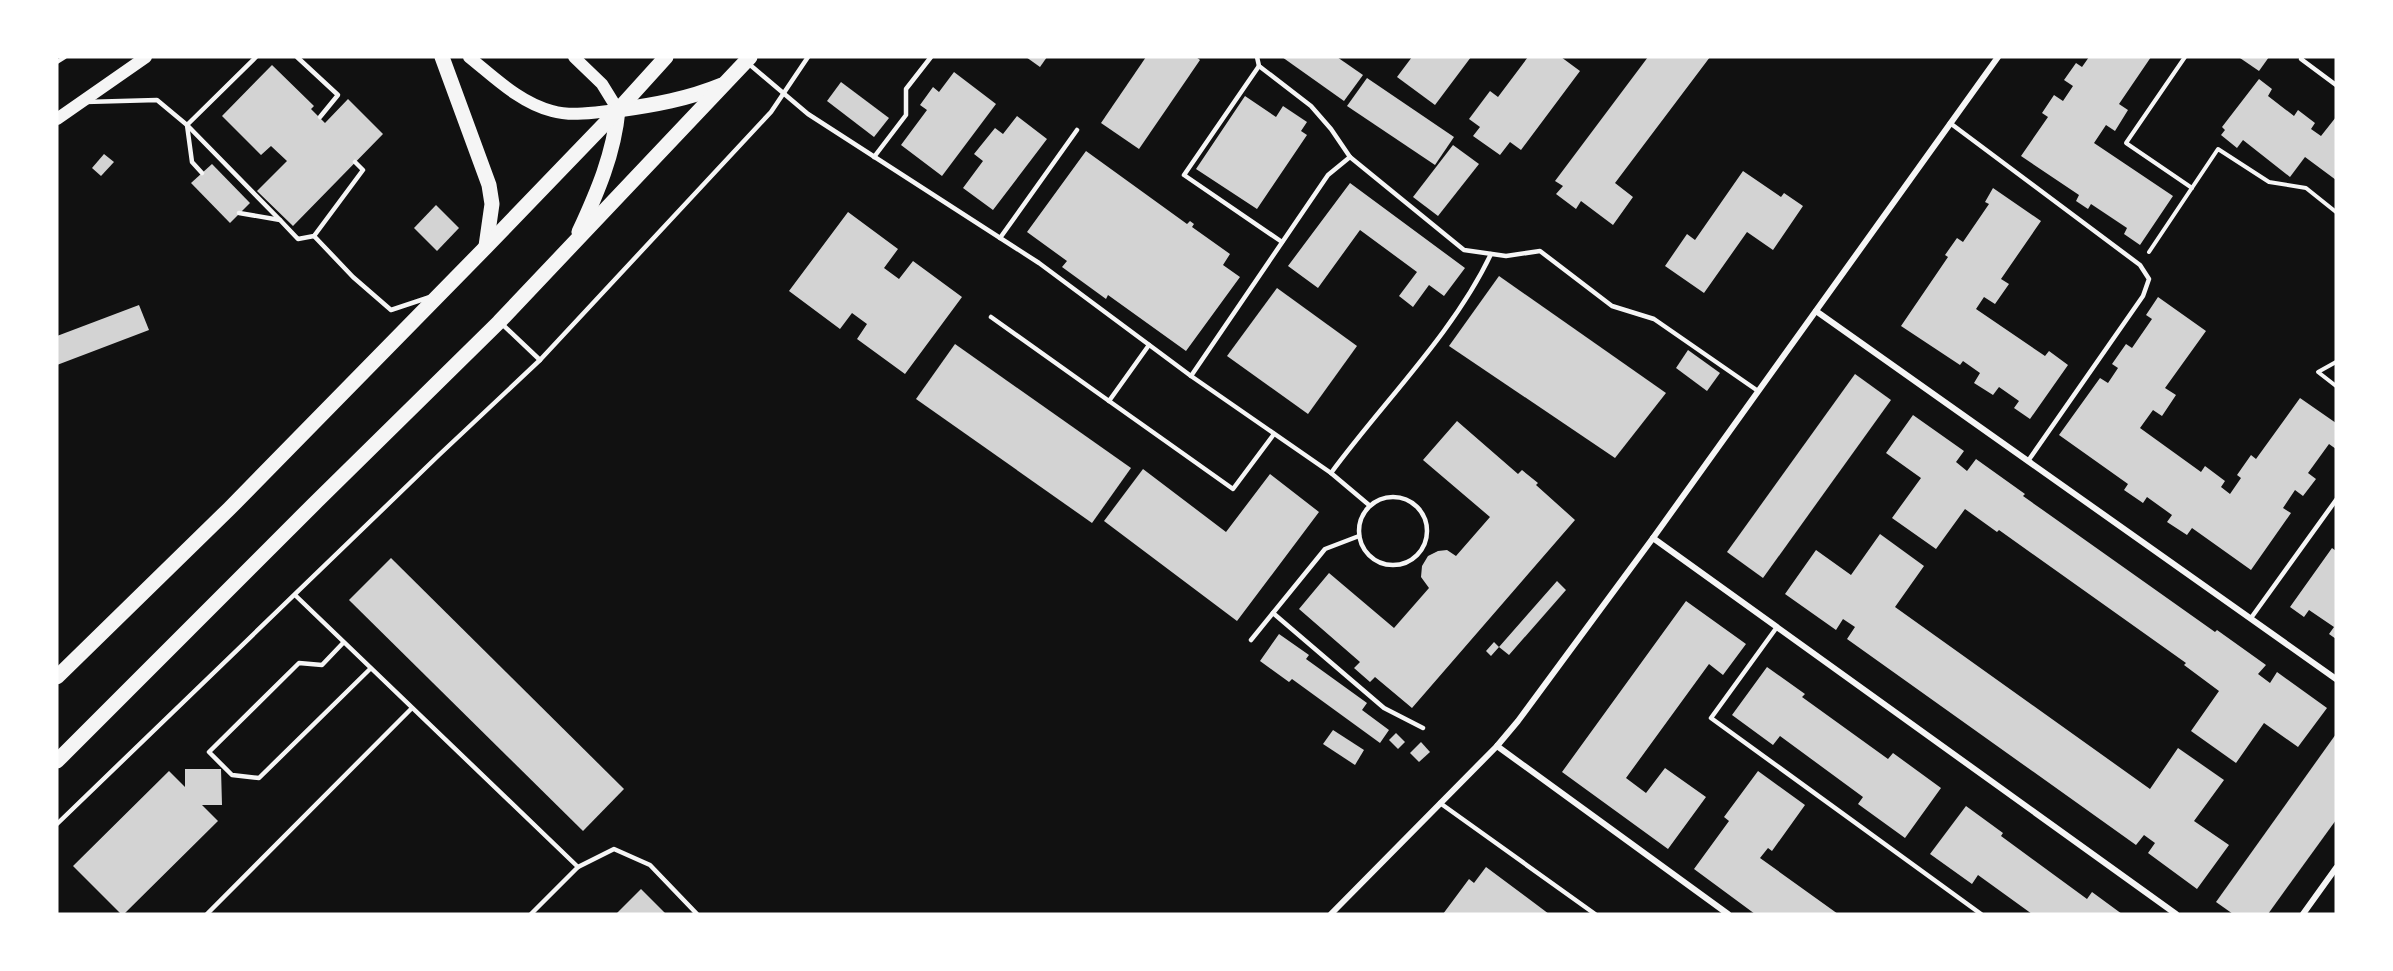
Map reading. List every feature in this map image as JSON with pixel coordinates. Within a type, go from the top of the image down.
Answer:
[{"type":"main road","points":[[57,119],[146,57]]},
{"type":"main road","points":[[442,57],[489,185],[492,204],[486,247]]},
{"type":"main road","points":[[469,57],[520,97],[553,112],[574,114],[668,103],[698,95],[727,83]]},
{"type":"main road","points":[[572,246],[598,191],[611,153],[618,110],[602,84],[574,57]]},
{"type":"main road","points":[[57,678],[229,509],[486,247],[666,57]]},
{"type":"main road","points":[[57,761],[500,322],[748,59]]},
{"type":"street","points":[[1331,914],[1497,746],[1518,721],[1653,538],[1998,57]]},
{"type":"street","points":[[1816,311],[2336,679]]},
{"type":"street","points":[[1653,538],[2171,913]]},
{"type":"street","points":[[1497,746],[1728,914]]},
{"type":"street","points":[[2302,914],[2336,868]]},
{"type":"lane","points":[[187,125],[256,57]]},
{"type":"lane","points":[[297,57],[338,95],[320,117]]},
{"type":"lane","points":[[57,824],[540,360],[670,222],[785,94],[808,57]]},
{"type":"lane","points":[[874,157],[906,115],[906,89],[931,57]]},
{"type":"lane","points":[[1257,57],[1259,66],[1311,106],[1331,129],[1350,158],[1464,250],[1506,256],[1540,251],[1612,306],[1653,319],[1758,391]]},
{"type":"lane","points":[[2302,57],[2301,59],[2336,85]]},
{"type":"lane","points":[[748,59],[808,114],[1039,264],[1191,376],[1331,473],[1369,505]]},
{"type":"lane","points":[[1259,66],[1184,176],[1282,242]]},
{"type":"lane","points":[[83,102],[157,100],[187,125],[298,239],[314,236],[363,170],[355,162]]},
{"type":"lane","points":[[1950,123],[2140,265],[2149,279],[2143,296],[2028,461]]},
{"type":"lane","points":[[187,125],[192,162],[202,173]]},
{"type":"lane","points":[[1000,238],[1077,130]]},
{"type":"lane","points":[[1191,376],[1328,175],[1350,158]]},
{"type":"lane","points":[[239,213],[279,220]]},
{"type":"lane","points":[[314,236],[353,277],[391,310],[438,295]]},
{"type":"lane","points":[[1331,473],[1432,346],[1480,277],[1491,254]]},
{"type":"lane","points":[[991,317],[1233,489],[1274,434]]},
{"type":"lane","points":[[500,322],[540,360]]},
{"type":"lane","points":[[1109,401],[1149,345]]},
{"type":"lane","points":[[1384,497],[1401,497],[1416,504],[1425,518],[1428,534],[1422,550],[1410,562],[1394,566],[1378,562],[1365,552],[1359,536],[1360,520],[1369,505],[1384,497]]},
{"type":"lane","points":[[2251,618],[2336,500]]},
{"type":"lane","points":[[1251,640],[1324,549],[1359,536]]},
{"type":"lane","points":[[295,595],[411,709],[578,867]]},
{"type":"lane","points":[[1273,613],[1384,708],[1423,728]]},
{"type":"lane","points":[[1777,627],[1711,718],[1981,914]]},
{"type":"lane","points":[[343,643],[322,664],[299,663],[209,752],[232,775],[259,778],[370,669]]},
{"type":"lane","points":[[207,914],[411,709]]},
{"type":"lane","points":[[1440,803],[1595,914]]},
{"type":"lane","points":[[531,914],[578,867],[614,849],[650,865],[697,914]]},
{"type":"path","points":[[57,62],[65,57]]},
{"type":"path","points":[[2185,57],[2126,143],[2192,188]]},
{"type":"path","points":[[2140,265],[2218,149],[2269,182],[2306,188],[2336,212]]},
{"type":"path","points":[[2336,362],[2318,372],[2336,386]]},
{"type":"building","points":[[1026,57],[1047,57],[1040,67]]},
{"type":"building","points":[[1146,57],[1196,57],[1200,60],[1139,149],[1101,123]]},
{"type":"building","points":[[1282,57],[1337,57],[1363,75],[1344,101]]},
{"type":"building","points":[[1412,57],[1471,57],[1435,105],[1397,77]]},
{"type":"building","points":[[1528,57],[1561,57],[1580,71],[1521,150],[1510,142],[1500,155],[1473,136],[1480,127],[1469,119],[1490,91],[1498,97]]},
{"type":"building","points":[[1648,57],[1710,57],[1615,183],[1633,197],[1613,225],[1581,201],[1576,209],[1556,194],[1563,186],[1555,181]]},
{"type":"building","points":[[2089,57],[2151,57],[2119,104],[2128,110],[2115,131],[2106,125],[2094,143],[2173,196],[2140,245],[2124,234],[2127,228],[2091,204],[2088,209],[2076,201],[2079,195],[2021,156],[2048,117],[2042,113],[2054,95],[2063,101],[2073,86],[2064,80],[2076,63],[2082,67]]},
{"type":"building","points":[[2241,57],[2269,57],[2259,71]]},
{"type":"building","points":[[272,65],[314,106],[311,109],[325,123],[348,99],[383,134],[293,226],[257,191],[287,161],[271,146],[261,155],[222,116]]},
{"type":"building","points":[[954,72],[996,104],[942,176],[901,145],[927,110],[920,105],[933,87],[939,92]]},
{"type":"building","points":[[1367,78],[1454,137],[1435,165],[1347,106]]},
{"type":"building","points":[[2259,79],[2272,89],[2268,96],[2294,116],[2298,110],[2315,123],[2311,129],[2321,136],[2336,117],[2336,180],[2305,157],[2290,177],[2243,140],[2237,148],[2221,135],[2225,130],[2222,127]]},
{"type":"building","points":[[841,82],[889,118],[874,137],[827,101]]},
{"type":"building","points":[[1245,96],[1276,117],[1283,106],[1307,122],[1301,131],[1307,135],[1257,209],[1196,169]]},
{"type":"building","points":[[1017,116],[1047,139],[993,210],[963,188],[983,161],[974,154],[995,128],[1003,134]]},
{"type":"building","points":[[1453,145],[1479,164],[1438,216],[1413,197]]},
{"type":"building","points":[[1086,151],[1187,224],[1190,221],[1194,224],[1192,227],[1230,254],[1223,265],[1240,277],[1186,351],[1108,295],[1106,299],[1062,267],[1067,261],[1027,232]]},
{"type":"building","points":[[104,154],[114,162],[101,176],[92,168]]},
{"type":"building","points":[[212,164],[250,203],[230,223],[191,183]]},
{"type":"building","points":[[1743,171],[1781,197],[1784,193],[1803,206],[1773,250],[1747,232],[1704,293],[1665,266],[1687,234],[1695,240]]},
{"type":"building","points":[[1350,183],[1465,268],[1444,296],[1429,285],[1413,307],[1399,296],[1417,272],[1360,230],[1318,288],[1288,266]]},
{"type":"building","points":[[1993,188],[2041,221],[2001,279],[2009,284],[1995,304],[1984,297],[1976,309],[2045,356],[2049,351],[2068,365],[2030,419],[2014,408],[2019,401],[1999,387],[1993,395],[1974,383],[1980,373],[1963,361],[1960,365],[1901,326],[1948,257],[1945,255],[1957,238],[1963,242],[1989,204],[1985,202]]},
{"type":"building","points":[[436,205],[459,228],[437,251],[414,228]]},
{"type":"building","points":[[848,212],[898,249],[884,268],[899,279],[913,261],[962,297],[905,374],[857,339],[867,324],[852,313],[840,329],[789,291]]},
{"type":"building","points":[[1499,276],[1666,393],[1615,458],[1449,346]]},
{"type":"building","points":[[1277,288],[1357,346],[1308,414],[1227,356]]},
{"type":"building","points":[[2158,297],[2206,331],[2165,388],[2176,395],[2162,416],[2153,410],[2140,428],[2201,472],[2205,466],[2225,481],[2221,487],[2230,494],[2241,478],[2237,475],[2251,455],[2256,459],[2300,398],[2336,423],[2336,449],[2329,444],[2308,473],[2316,479],[2303,496],[2295,490],[2283,508],[2291,513],[2251,570],[2192,528],[2187,535],[2167,522],[2172,515],[2147,497],[2143,503],[2124,490],[2128,484],[2059,435],[2100,378],[2108,383],[2118,368],[2112,364],[2126,344],[2132,348],[2152,319],[2146,315]]},
{"type":"building","points":[[139,305],[149,330],[57,365],[57,336]]},
{"type":"building","points":[[955,344],[1131,468],[1092,523],[916,399]]},
{"type":"building","points":[[1688,350],[1720,373],[1707,391],[1676,368]]},
{"type":"building","points":[[1855,374],[1891,400],[1763,578],[1727,552]]},
{"type":"building","points":[[1913,415],[1964,451],[1956,462],[1967,471],[1976,459],[2025,494],[2023,496],[2215,632],[2217,630],[2266,665],[2258,674],[2270,683],[2277,672],[2327,708],[2298,747],[2264,723],[2236,763],[2191,731],[2219,691],[2184,665],[2186,663],[1999,530],[1997,532],[1965,509],[1936,549],[1892,518],[1921,478],[1886,453]]},
{"type":"building","points":[[1457,421],[1518,474],[1522,470],[1538,483],[1536,485],[1575,520],[1412,708],[1375,677],[1370,682],[1354,668],[1360,662],[1299,609],[1329,573],[1394,628],[1429,588],[1421,577],[1422,566],[1428,556],[1447,550],[1456,556],[1490,517],[1423,460]]},
{"type":"building","points":[[1143,469],[1226,532],[1270,474],[1319,512],[1237,621],[1104,521]]},
{"type":"building","points":[[1880,534],[1924,566],[1895,607],[2150,789],[2178,748],[2224,780],[2194,821],[2229,845],[2197,889],[2148,853],[2155,843],[2144,835],[2136,845],[1847,639],[1855,627],[1843,619],[1836,630],[1785,594],[1816,550],[1851,575]]},
{"type":"building","points":[[2332,548],[2336,551],[2336,639],[2329,634],[2334,627],[2309,610],[2304,617],[2290,607]]},
{"type":"building","points":[[391,558],[624,789],[583,831],[349,600]]},
{"type":"building","points":[[1557,581],[1566,590],[1509,655],[1499,647]]},
{"type":"building","points":[[1686,601],[1746,644],[1723,675],[1709,664],[1626,778],[1646,793],[1665,768],[1706,797],[1668,849],[1562,772]]},
{"type":"building","points":[[1279,634],[1309,655],[1306,659],[1367,703],[1362,710],[1389,730],[1380,743],[1292,679],[1289,682],[1260,661]]},
{"type":"building","points":[[1494,642],[1499,647],[1491,656],[1486,651]]},
{"type":"building","points":[[1767,667],[1805,694],[1802,697],[1888,759],[1893,753],[1941,788],[1905,838],[1858,804],[1863,797],[1780,736],[1773,745],[1732,715]]},
{"type":"building","points":[[1333,730],[1364,750],[1355,765],[1323,744]]},
{"type":"building","points":[[1396,733],[1405,742],[1398,749],[1389,740]]},
{"type":"building","points":[[2336,734],[2336,820],[2268,914],[2233,914],[2216,902]]},
{"type":"building","points":[[1421,742],[1430,752],[1419,762],[1410,753]]},
{"type":"building","points":[[185,769],[221,769],[222,805],[202,805],[218,821],[124,914],[121,914],[73,866],[169,771],[185,787]]},
{"type":"building","points":[[1758,771],[1805,805],[1772,851],[1768,848],[1760,858],[1838,914],[1755,914],[1694,869],[1729,821],[1724,817]]},
{"type":"building","points":[[1966,806],[2003,833],[2001,836],[2087,899],[2092,892],[2122,914],[2032,914],[1978,875],[1972,884],[1930,854]]},
{"type":"building","points":[[1486,867],[1549,914],[1443,914],[1469,879],[1474,883]]},
{"type":"building","points":[[641,889],[666,914],[616,914]]}]
